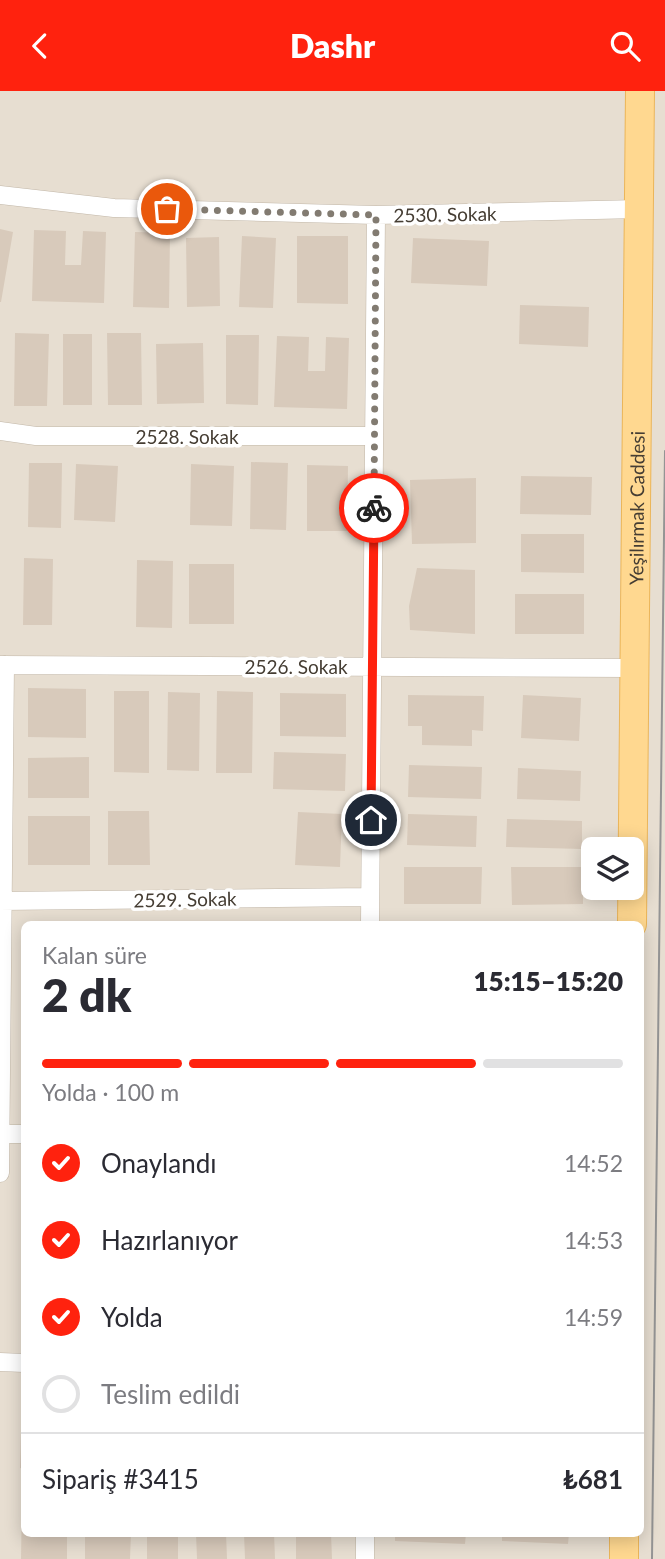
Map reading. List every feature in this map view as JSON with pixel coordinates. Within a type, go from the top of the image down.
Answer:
[{"type":"main road","name":"Yeşilırmak Caddesi","points":[[632,921],[640,91]]},
{"type":"main road","points":[[624,1537],[624,1559]]},
{"type":"street","name":"2530. Sokak","points":[[0,195],[114,208],[376,215],[639,209]]},
{"type":"street","points":[[370,921],[376,215]]},
{"type":"street","name":"2528. Sokak","points":[[0,431],[36,436],[374,436]]},
{"type":"street","points":[[0,1173],[2,665]]},
{"type":"street","name":"2526. Sokak","points":[[2,665],[633,668]]},
{"type":"street","name":"2529. Sokak","points":[[1,901],[370,897]]},
{"type":"street","points":[[0,1134],[21,1134]]},
{"type":"street","points":[[0,1362],[21,1363]]},
{"type":"street","points":[[365,1537],[365,1559]]},
{"type":"shaded area","points":[[0,91],[665,91],[665,1559],[0,1559]]},
{"type":"building","points":[[0,229],[13,232],[1,302],[0,302]]},
{"type":"building","points":[[34,230],[66,231],[65,265],[81,265],[83,231],[106,232],[104,303],[32,301]]},
{"type":"building","points":[[135,232],[170,233],[169,308],[133,307]]},
{"type":"building","points":[[242,236],[276,238],[273,308],[239,307]]},
{"type":"building","points":[[297,236],[348,236],[348,304],[297,303]]},
{"type":"building","points":[[219,237],[220,306],[187,307],[186,238]]},
{"type":"building","points":[[413,238],[489,241],[487,286],[411,283]]},
{"type":"building","points":[[520,305],[589,307],[588,347],[519,344]]},
{"type":"building","points":[[15,333],[49,334],[47,406],[14,406]]},
{"type":"building","points":[[107,333],[141,333],[142,405],[108,405]]},
{"type":"building","points":[[63,334],[92,334],[92,405],[63,405]]},
{"type":"building","points":[[226,335],[259,335],[258,405],[226,404]]},
{"type":"building","points":[[277,336],[309,337],[308,371],[325,371],[326,337],[349,338],[347,409],[274,407]]},
{"type":"building","points":[[203,343],[204,403],[157,404],[156,344]]},
{"type":"building","points":[[251,462],[288,463],[286,530],[250,529]]},
{"type":"building","points":[[29,463],[62,463],[61,528],[28,527]]},
{"type":"building","points":[[76,464],[118,466],[115,522],[74,520]]},
{"type":"building","points":[[191,464],[234,466],[232,526],[190,525]]},
{"type":"building","points":[[307,465],[348,466],[347,531],[307,531]]},
{"type":"building","points":[[521,476],[592,477],[591,515],[520,514]]},
{"type":"building","points":[[476,478],[476,543],[412,544],[410,480]]},
{"type":"building","points":[[521,534],[584,534],[584,573],[521,572]]},
{"type":"building","points":[[24,558],[53,559],[52,625],[23,625]]},
{"type":"building","points":[[137,560],[173,561],[172,628],[136,627]]},
{"type":"building","points":[[189,564],[234,564],[234,624],[189,624]]},
{"type":"building","points":[[417,568],[475,570],[475,634],[410,630],[409,606]]},
{"type":"building","points":[[515,594],[584,594],[584,634],[515,634]]},
{"type":"building","points":[[28,688],[86,689],[86,738],[28,737]]},
{"type":"building","points":[[114,691],[149,691],[149,773],[114,772]]},
{"type":"building","points":[[217,691],[253,692],[252,773],[216,773]]},
{"type":"building","points":[[168,692],[200,693],[199,771],[167,770]]},
{"type":"building","points":[[280,693],[346,694],[346,737],[280,736]]},
{"type":"building","points":[[408,695],[484,696],[483,731],[472,730],[472,746],[422,745],[422,726],[408,726]]},
{"type":"building","points":[[523,695],[581,698],[579,741],[521,738]]},
{"type":"building","points":[[274,752],[346,754],[345,791],[273,789]]},
{"type":"building","points":[[89,757],[89,798],[28,798],[28,758]]},
{"type":"building","points":[[409,765],[482,767],[481,799],[408,797]]},
{"type":"building","points":[[518,768],[581,771],[580,801],[517,799]]},
{"type":"building","points":[[108,811],[149,811],[150,865],[108,865]]},
{"type":"building","points":[[298,812],[342,814],[340,867],[295,865]]},
{"type":"building","points":[[408,814],[477,816],[476,847],[407,845]]},
{"type":"building","points":[[28,816],[90,816],[90,865],[28,865]]},
{"type":"building","points":[[507,819],[582,821],[581,849],[506,847]]},
{"type":"building","points":[[404,867],[482,867],[481,904],[404,904]]},
{"type":"building","points":[[511,867],[581,867],[583,904],[512,905]]},
{"type":"building","points":[[21,1537],[67,1537],[67,1559],[21,1559]]},
{"type":"building","points":[[85,1537],[131,1537],[130,1559],[85,1559]]},
{"type":"building","points":[[147,1537],[178,1537],[178,1559],[147,1559]]},
{"type":"building","points":[[196,1537],[226,1537],[227,1559],[197,1559]]},
{"type":"building","points":[[244,1537],[274,1537],[275,1559],[245,1559]]},
{"type":"building","points":[[296,1537],[331,1537],[332,1559],[296,1559]]},
{"type":"building","points":[[395,1537],[466,1537],[465,1544],[395,1541]]},
{"type":"building","points":[[502,1537],[569,1537],[568,1544],[502,1541]]},
{"type":"tram line","points":[[652,1559],[665,451]]},
{"type":"way so far","points":[[167,209],[376,215],[374,508]]},
{"type":"route","points":[[371,820],[374,508]]}]
